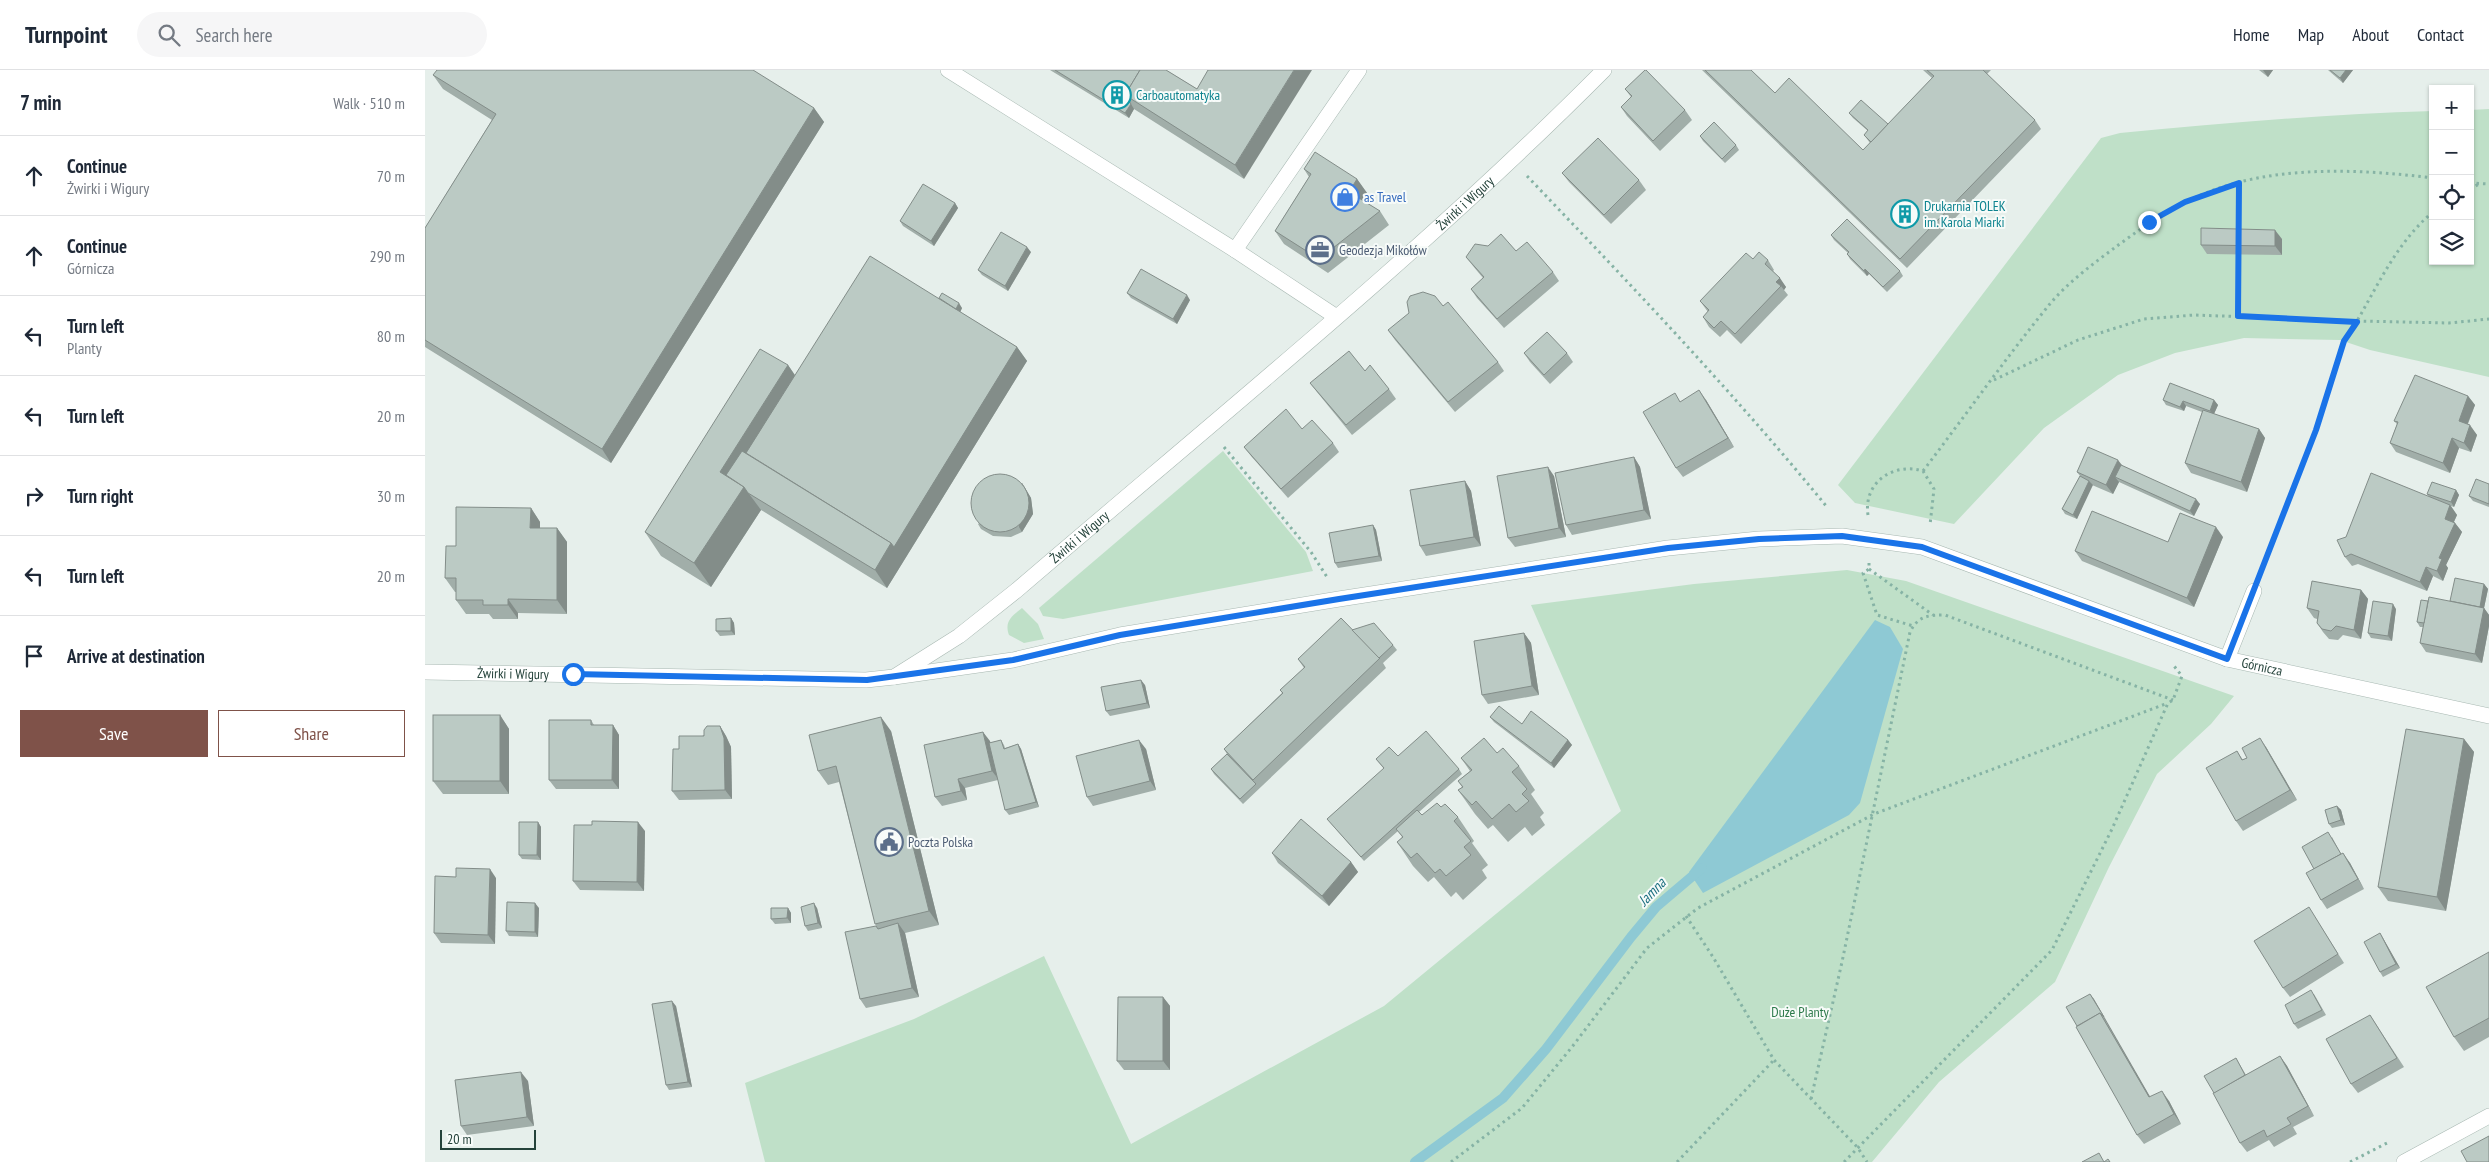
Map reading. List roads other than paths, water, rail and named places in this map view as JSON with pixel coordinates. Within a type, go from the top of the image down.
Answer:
[{"type":"street","points":[[948,70],[1235,250],[1335,316]]},
{"type":"street","points":[[1235,250],[1359,70]]},
{"type":"street","name":"Żwirki i Wigury","points":[[425,672],[867,680],[895,677],[959,636],[1017,590],[1335,316],[1564,111],[1605,70]]},
{"type":"street","name":"Górnicza","points":[[895,677],[1013,660],[1120,635],[1311,603],[1668,548],[1759,539],[1842,536],[1922,547],[2227,659],[2489,716]]},
{"type":"street","points":[[2227,659],[2254,591]]},
{"type":"street","points":[[2404,1162],[2489,1116]]},
{"type":"water","points":[[1875,620],[1890,627],[1903,649],[1860,803],[1849,815],[1703,893],[1689,872]]},
{"type":"waterway","name":"Jamna","points":[[1415,1162],[1503,1098],[1546,1049],[1656,907],[1702,868]]},
{"type":"place","name":"Carboautomatyka","points":[[1117,95]]},
{"type":"place","name":"as Travel","points":[[1345,197]]},
{"type":"place","name":"Drukarnia TOLEK im. Karola Miarki","points":[[1905,214]]},
{"type":"place","name":"Geodezja Mikołów","points":[[1320,250]]},
{"type":"place","name":"Poczta Polska","points":[[889,842]]},
{"type":"park label","name":"Duże Planty","points":[[1800,1012]]}]
